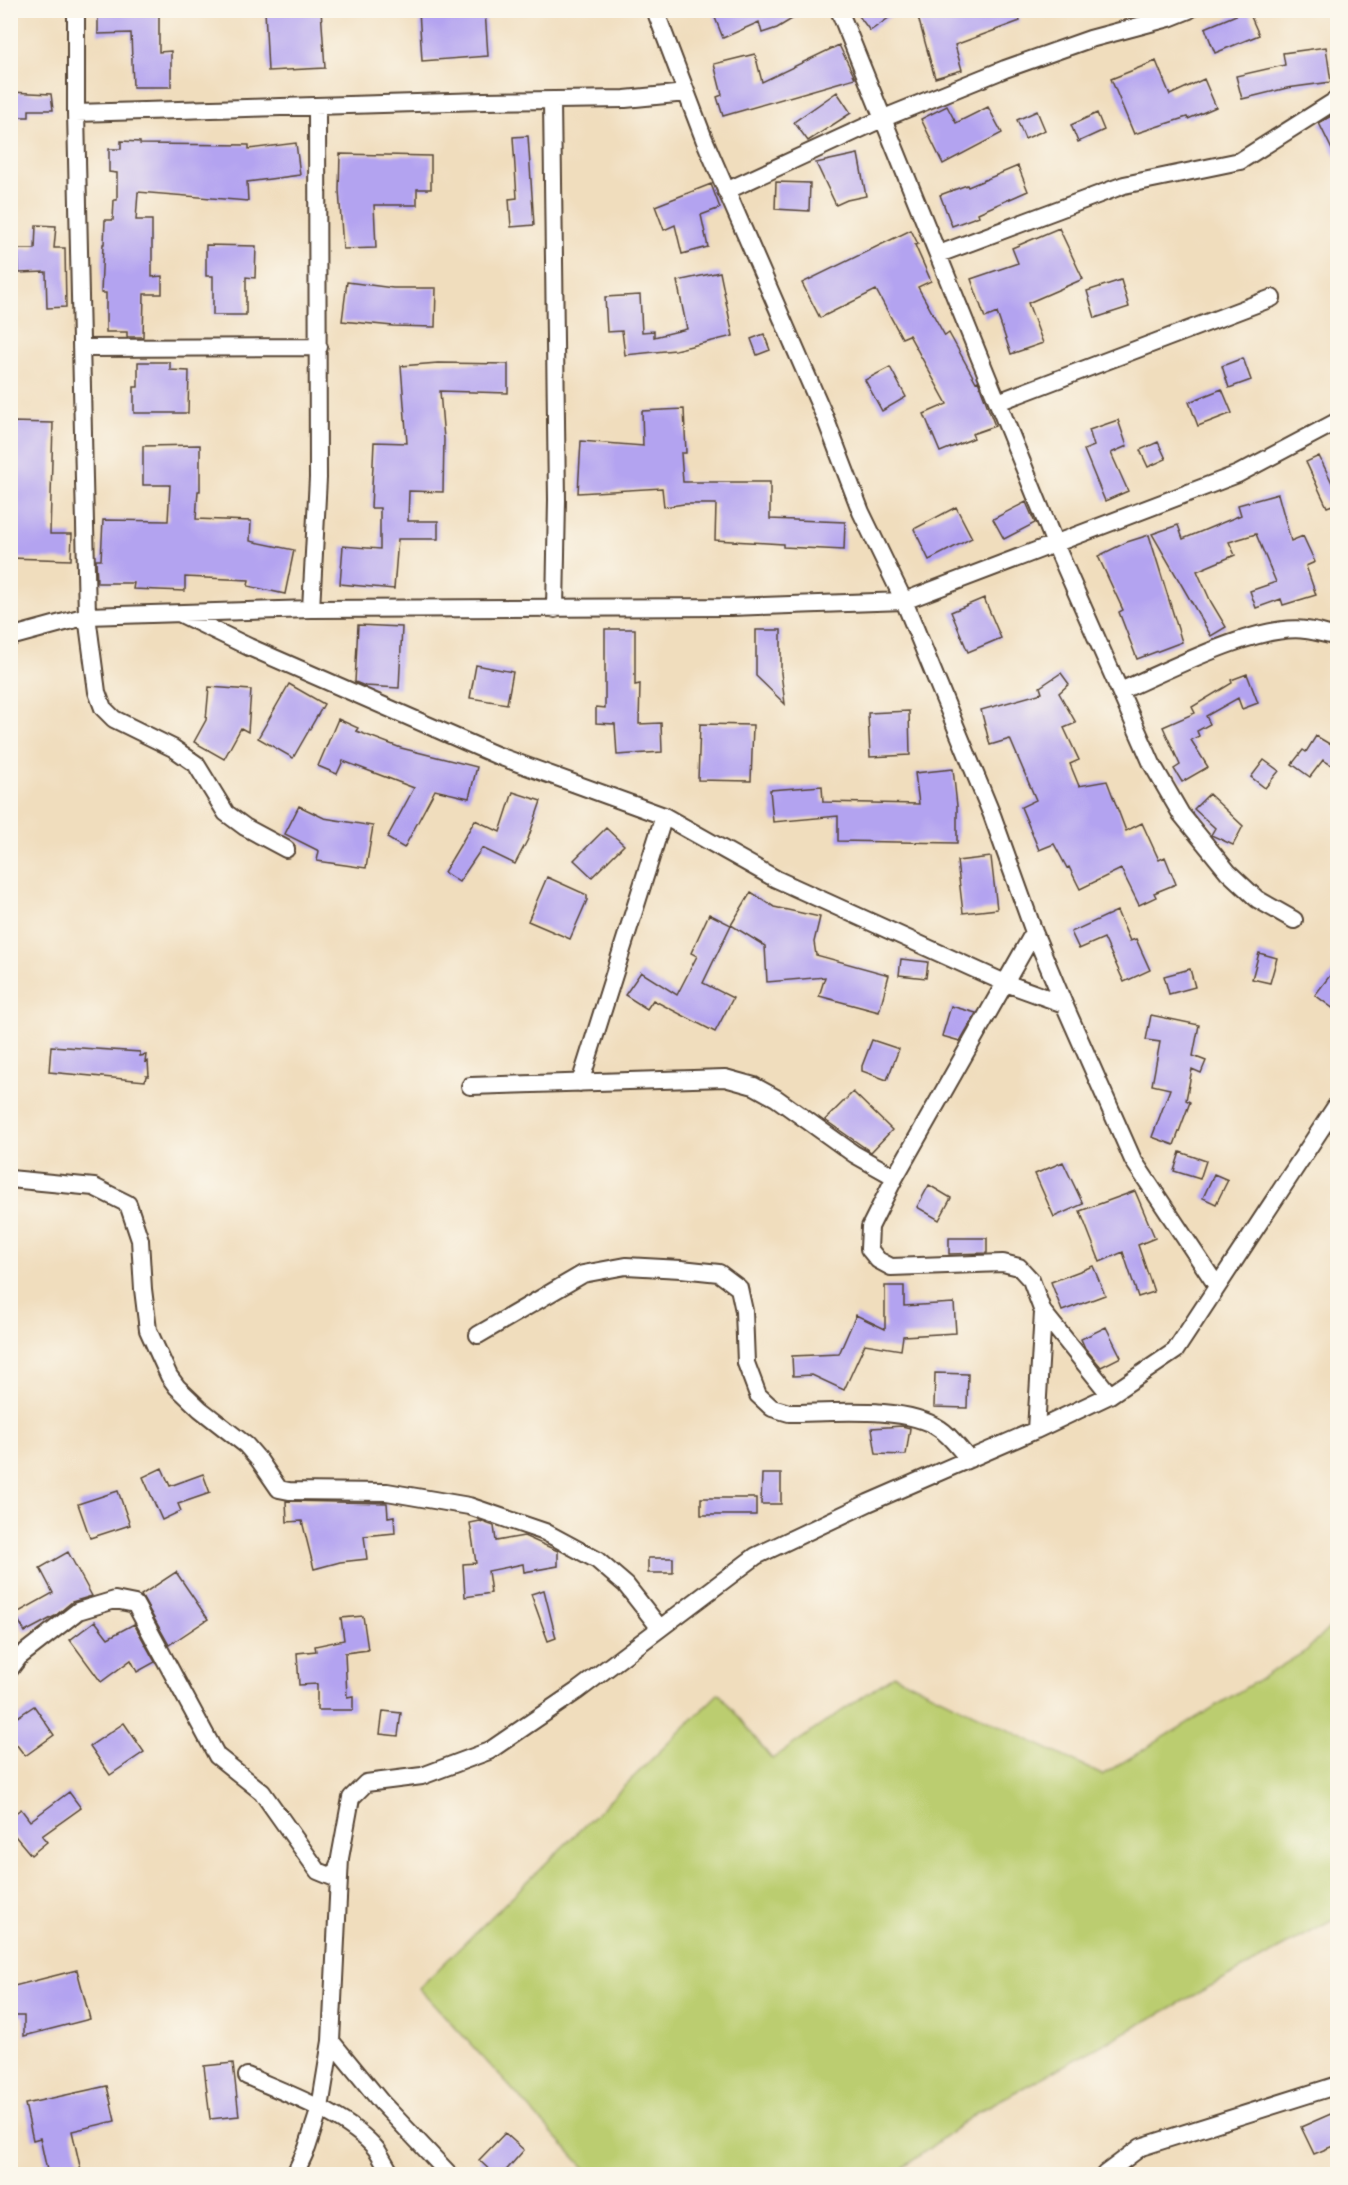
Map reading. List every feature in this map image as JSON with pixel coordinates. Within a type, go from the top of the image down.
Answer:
[{"type":"street","points":[[76,10],[76,113],[87,616],[97,692],[104,708],[114,719],[173,748],[196,764],[226,813],[245,827],[286,849]]},
{"type":"street","points":[[655,10],[726,191],[824,415],[861,512],[904,601],[992,814],[1034,932],[1064,1004],[1133,1160],[1216,1286]]},
{"type":"street","points":[[839,10],[1055,544],[1152,764],[1181,814],[1228,873],[1257,899],[1294,920]]},
{"type":"street","points":[[726,191],[884,118],[1005,69],[1090,39],[1169,18],[1189,10]]},
{"type":"street","points":[[76,113],[625,99],[686,93]]},
{"type":"street","points":[[939,254],[1124,185],[1240,161],[1338,99]]},
{"type":"street","points":[[552,101],[557,489],[555,609]]},
{"type":"street","points":[[311,609],[318,478],[317,106]]},
{"type":"street","points":[[998,402],[1272,298]]},
{"type":"street","points":[[81,348],[319,347]]},
{"type":"street","points":[[10,637],[87,616],[311,609],[731,607],[904,601],[1238,474],[1338,421]]},
{"type":"street","points":[[178,613],[249,647],[496,755],[664,816],[776,879],[1004,982],[1064,1004]]},
{"type":"street","points":[[1120,691],[1224,646],[1268,632],[1305,630],[1338,638]]},
{"type":"street","points":[[580,1083],[664,816]]},
{"type":"street","points":[[1034,932],[895,1177],[870,1227],[869,1248],[878,1260],[891,1267],[1003,1263],[1019,1267],[1031,1280],[1043,1312],[1110,1395]]},
{"type":"street","points":[[470,1086],[725,1078],[754,1086],[776,1098],[854,1154],[895,1177]]},
{"type":"street","points":[[10,1669],[19,1657],[78,1611],[115,1600],[135,1604],[218,1756],[262,1792],[318,1871],[335,1878],[351,1798],[366,1783],[422,1776],[489,1751],[577,1691],[756,1556],[868,1503],[1036,1430],[1110,1395],[1175,1351],[1338,1103]]},
{"type":"street","points":[[10,1179],[94,1187],[128,1204],[140,1240],[148,1330],[170,1376],[177,1387],[200,1409],[246,1445],[279,1489],[387,1492],[469,1506],[545,1532],[597,1560],[626,1586],[659,1628]]},
{"type":"street","points":[[478,1335],[583,1274],[626,1266],[719,1273],[739,1288],[744,1311],[746,1363],[758,1395],[772,1408],[789,1413],[900,1413],[921,1419],[941,1429],[969,1459]]},
{"type":"street","points":[[1036,1430],[1043,1312]]},
{"type":"street","points":[[295,2175],[307,2148],[320,2108],[331,2041],[340,1858]]},
{"type":"street","points":[[331,2041],[381,2102],[449,2175]]},
{"type":"street","points":[[247,2076],[320,2108],[359,2134],[376,2150],[392,2175]]},
{"type":"street","points":[[1106,2175],[1141,2146],[1338,2085]]},
{"type":"green space","points":[[1337,1620],[1337,1918],[976,2113],[895,2174],[590,2174],[419,1988],[719,1693],[772,1759],[894,1675],[1102,1775],[1306,1651]]},
{"type":"building","points":[[98,10],[159,10],[159,52],[171,51],[171,87],[133,87],[131,33],[98,34]]},
{"type":"building","points":[[265,10],[321,10],[325,68],[268,71]]},
{"type":"building","points":[[419,10],[485,10],[488,56],[422,61]]},
{"type":"building","points":[[712,10],[807,10],[777,28],[762,33],[759,22],[723,38]]},
{"type":"building","points":[[867,10],[900,10],[870,31],[859,16]]},
{"type":"building","points":[[916,10],[1016,10],[1020,21],[955,45],[962,70],[935,78]]},
{"type":"building","points":[[1248,10],[1259,35],[1215,53],[1205,28]]},
{"type":"building","points":[[839,45],[855,78],[723,116],[717,97],[722,95],[714,64],[755,54],[762,82]]},
{"type":"building","points":[[1326,47],[1331,82],[1287,88],[1242,99],[1236,76],[1285,65],[1283,53]]},
{"type":"building","points":[[1156,61],[1170,95],[1204,79],[1216,107],[1188,119],[1187,117],[1134,134],[1111,79]]},
{"type":"building","points":[[10,92],[51,94],[53,110],[29,110],[29,117],[10,117]]},
{"type":"building","points":[[837,92],[851,113],[808,141],[794,122]]},
{"type":"building","points":[[947,106],[956,123],[988,107],[1002,133],[943,164],[921,119]]},
{"type":"building","points":[[1037,111],[1045,130],[1025,139],[1017,120]]},
{"type":"building","points":[[1338,112],[1338,162],[1319,123]]},
{"type":"building","points":[[1097,113],[1104,130],[1078,142],[1071,125]]},
{"type":"building","points":[[528,136],[534,225],[511,227],[509,199],[517,198],[513,137]]},
{"type":"building","points":[[121,141],[140,142],[140,144],[249,145],[249,149],[296,143],[300,175],[247,182],[248,201],[138,192],[136,220],[152,220],[152,277],[162,276],[162,294],[144,294],[143,337],[127,337],[127,332],[106,332],[106,293],[101,293],[105,220],[113,220],[114,200],[117,200],[117,173],[109,172],[109,149],[121,149]]},
{"type":"building","points":[[340,154],[431,156],[431,189],[417,189],[417,205],[374,205],[376,248],[343,249],[339,190]]},
{"type":"building","points":[[858,154],[866,196],[836,205],[816,163]]},
{"type":"building","points":[[1018,166],[1028,191],[978,213],[979,216],[952,226],[940,195],[967,185],[968,187]]},
{"type":"building","points":[[776,182],[810,183],[809,211],[775,209]]},
{"type":"building","points":[[711,184],[720,208],[701,215],[708,247],[682,254],[675,225],[664,230],[655,206]]},
{"type":"building","points":[[36,225],[56,226],[54,248],[65,248],[66,307],[47,308],[46,272],[19,273],[18,249],[35,249]]},
{"type":"building","points":[[1059,228],[1083,279],[1028,303],[1043,343],[1011,354],[997,313],[985,318],[971,279],[1018,263],[1012,248]]},
{"type":"building","points":[[911,230],[931,281],[918,287],[945,336],[949,333],[976,382],[978,381],[995,426],[972,434],[974,438],[940,452],[924,414],[947,404],[909,335],[902,338],[876,290],[820,318],[802,283]]},
{"type":"building","points":[[206,245],[256,246],[255,278],[246,277],[246,315],[213,315],[213,276],[206,276]]},
{"type":"building","points":[[720,272],[733,336],[675,350],[625,355],[622,331],[607,332],[605,297],[640,295],[642,332],[654,331],[654,337],[687,329],[677,281]]},
{"type":"building","points":[[1121,280],[1129,307],[1095,318],[1087,291]]},
{"type":"building","points":[[347,282],[393,288],[436,288],[435,327],[342,321]]},
{"type":"building","points":[[764,334],[770,350],[757,355],[751,339]]},
{"type":"building","points":[[1243,358],[1251,380],[1229,388],[1222,366]]},
{"type":"building","points":[[138,362],[170,362],[170,370],[189,371],[188,413],[134,413],[134,387],[138,387]]},
{"type":"building","points":[[438,363],[508,364],[508,393],[440,391],[444,439],[443,492],[409,491],[408,521],[438,521],[438,539],[398,539],[394,589],[340,584],[343,546],[380,549],[380,508],[371,508],[374,442],[407,443],[401,366]]},
{"type":"building","points":[[890,367],[906,397],[882,411],[865,380]]},
{"type":"building","points":[[1222,389],[1232,413],[1198,426],[1189,402]]},
{"type":"building","points":[[684,409],[686,453],[681,453],[683,482],[770,482],[770,519],[845,522],[844,550],[715,540],[716,504],[684,504],[664,507],[662,488],[578,493],[581,441],[643,446],[642,411]]},
{"type":"building","points":[[1118,420],[1127,446],[1111,453],[1128,491],[1105,501],[1084,450],[1094,446],[1089,430]]},
{"type":"building","points":[[10,422],[53,423],[50,534],[72,534],[71,560],[10,558]]},
{"type":"building","points":[[1158,442],[1166,459],[1148,467],[1140,450]]},
{"type":"building","points":[[200,445],[200,491],[198,491],[196,519],[251,521],[250,541],[294,550],[285,594],[248,586],[249,580],[185,577],[185,591],[133,589],[134,583],[97,583],[96,560],[101,560],[103,520],[168,521],[170,485],[143,485],[143,446]]},
{"type":"building","points":[[1319,456],[1338,495],[1338,503],[1327,507],[1306,462]]},
{"type":"building","points":[[1278,494],[1291,541],[1303,536],[1315,562],[1306,566],[1316,595],[1283,605],[1281,599],[1256,608],[1250,591],[1276,582],[1256,534],[1229,542],[1235,555],[1197,571],[1211,602],[1226,627],[1211,636],[1152,534],[1178,525],[1183,539],[1241,515],[1238,505]]},
{"type":"building","points":[[1026,502],[1035,523],[1004,539],[993,519]]},
{"type":"building","points":[[956,507],[972,538],[929,560],[914,529]]},
{"type":"building","points":[[1149,535],[1182,642],[1137,659],[1119,612],[1123,610],[1098,556],[1127,542]]},
{"type":"building","points":[[984,598],[1001,638],[968,652],[951,612]]},
{"type":"building","points":[[358,625],[402,627],[399,688],[365,686],[355,682]]},
{"type":"building","points":[[605,629],[635,629],[635,685],[640,684],[639,724],[661,723],[662,752],[617,755],[615,724],[596,723],[596,707],[605,708]]},
{"type":"building","points":[[756,630],[781,630],[781,673],[785,704],[756,676]]},
{"type":"building","points":[[476,665],[513,672],[507,704],[470,698]]},
{"type":"building","points":[[1061,673],[1069,684],[1059,693],[1076,723],[1064,728],[1079,760],[1070,764],[1079,786],[1107,781],[1126,831],[1142,823],[1159,860],[1165,857],[1176,884],[1154,893],[1156,897],[1139,905],[1121,869],[1080,889],[1054,844],[1039,850],[1021,807],[1036,800],[1010,739],[990,745],[981,710],[1042,693],[1040,687]]},
{"type":"building","points":[[1247,674],[1258,703],[1242,709],[1238,698],[1206,716],[1210,724],[1197,731],[1199,736],[1191,740],[1208,767],[1182,782],[1174,769],[1180,765],[1163,727],[1195,713],[1192,707],[1232,683],[1231,680]]},
{"type":"building","points":[[289,684],[324,704],[293,758],[258,738]]},
{"type":"building","points":[[209,687],[251,690],[248,732],[241,728],[224,759],[194,742],[206,720]]},
{"type":"building","points":[[909,711],[910,755],[870,757],[868,713]]},
{"type":"building","points":[[338,719],[358,728],[356,731],[401,748],[477,767],[469,798],[435,790],[404,848],[387,838],[414,788],[343,761],[337,774],[318,766]]},
{"type":"building","points":[[700,724],[753,725],[751,781],[698,780]]},
{"type":"building","points":[[1316,736],[1338,749],[1338,769],[1323,760],[1310,777],[1292,764],[1303,750],[1306,752]]},
{"type":"building","points":[[1264,760],[1279,771],[1265,788],[1251,777]]},
{"type":"building","points":[[953,769],[957,806],[957,843],[838,841],[838,816],[773,822],[770,790],[822,786],[823,802],[919,804],[915,773]]},
{"type":"building","points":[[513,792],[541,801],[528,839],[515,864],[482,848],[459,882],[444,872],[475,820],[500,832]]},
{"type":"building","points":[[1209,794],[1243,826],[1233,845],[1211,835],[1215,828],[1194,809]]},
{"type":"building","points":[[299,806],[324,818],[373,826],[366,868],[317,861],[319,851],[285,834]]},
{"type":"building","points":[[606,828],[624,845],[592,877],[574,860]]},
{"type":"building","points":[[991,857],[997,909],[963,913],[957,861]]},
{"type":"building","points":[[547,877],[587,895],[587,900],[570,939],[528,921]]},
{"type":"building","points":[[751,892],[774,907],[820,917],[814,942],[816,955],[889,975],[879,1012],[819,996],[825,977],[767,982],[765,946],[731,925]]},
{"type":"building","points":[[1117,911],[1130,941],[1136,939],[1150,970],[1124,982],[1104,938],[1079,949],[1071,932]]},
{"type":"building","points":[[709,914],[731,925],[703,983],[733,998],[715,1032],[653,1000],[647,1009],[625,995],[641,972],[677,995],[697,956],[691,953]]},
{"type":"building","points":[[1259,953],[1277,958],[1270,983],[1252,979]]},
{"type":"building","points":[[901,959],[928,962],[926,978],[899,975]]},
{"type":"building","points":[[1338,965],[1338,1012],[1315,995]]},
{"type":"building","points":[[1190,969],[1195,987],[1169,994],[1164,976]]},
{"type":"building","points":[[951,1006],[976,1013],[960,1041],[942,1036]]},
{"type":"building","points":[[1151,1015],[1199,1025],[1193,1056],[1206,1061],[1201,1073],[1192,1069],[1186,1100],[1190,1102],[1174,1145],[1152,1137],[1170,1089],[1152,1085],[1160,1042],[1146,1040]]},
{"type":"building","points":[[872,1040],[899,1049],[887,1080],[862,1071]]},
{"type":"building","points":[[51,1046],[140,1052],[140,1056],[146,1055],[145,1062],[148,1061],[149,1076],[146,1076],[145,1081],[49,1072]]},
{"type":"building","points":[[853,1092],[892,1130],[871,1152],[825,1120]]},
{"type":"building","points":[[1180,1152],[1206,1161],[1200,1179],[1174,1171]]},
{"type":"building","points":[[1063,1162],[1083,1204],[1054,1217],[1035,1174]]},
{"type":"building","points":[[1214,1174],[1228,1180],[1216,1204],[1203,1198]]},
{"type":"building","points":[[929,1185],[951,1198],[939,1220],[917,1207]]},
{"type":"building","points":[[1135,1191],[1155,1238],[1138,1245],[1154,1292],[1138,1297],[1123,1252],[1100,1262],[1080,1211]]},
{"type":"building","points":[[949,1238],[987,1238],[987,1253],[949,1254]]},
{"type":"building","points":[[1093,1266],[1105,1295],[1062,1311],[1051,1282]]},
{"type":"building","points":[[885,1286],[904,1286],[904,1306],[954,1303],[956,1333],[903,1336],[901,1350],[865,1344],[844,1390],[812,1375],[793,1376],[792,1356],[839,1354],[856,1315],[885,1329]]},
{"type":"building","points":[[1106,1327],[1121,1357],[1101,1367],[1085,1348],[1081,1339]]},
{"type":"building","points":[[935,1373],[968,1374],[967,1408],[934,1407]]},
{"type":"building","points":[[902,1426],[910,1428],[906,1455],[876,1454],[872,1428]]},
{"type":"building","points":[[162,1468],[170,1486],[203,1474],[210,1493],[178,1504],[181,1511],[162,1520],[143,1477]]},
{"type":"building","points":[[762,1474],[781,1474],[781,1504],[761,1504]]},
{"type":"building","points":[[118,1491],[130,1525],[90,1538],[78,1504]]},
{"type":"building","points":[[701,1498],[756,1498],[756,1515],[701,1515]]},
{"type":"building","points":[[286,1501],[387,1503],[388,1517],[394,1516],[395,1533],[364,1536],[367,1559],[340,1562],[314,1569],[302,1521],[287,1522]]},
{"type":"building","points":[[480,1521],[494,1526],[496,1541],[524,1536],[558,1551],[558,1566],[524,1572],[523,1564],[488,1571],[491,1593],[465,1597],[463,1564],[476,1563],[470,1523]]},
{"type":"building","points":[[68,1552],[92,1596],[72,1602],[55,1616],[25,1632],[15,1614],[53,1593],[40,1568]]},
{"type":"building","points":[[648,1558],[673,1558],[673,1573],[648,1573]]},
{"type":"building","points":[[176,1572],[208,1619],[169,1645],[141,1595]]},
{"type":"building","points":[[544,1590],[556,1638],[548,1641],[531,1594]]},
{"type":"building","points":[[363,1616],[368,1650],[345,1653],[347,1697],[353,1696],[353,1710],[317,1710],[317,1684],[299,1685],[297,1653],[316,1651],[315,1646],[344,1640],[341,1618]]},
{"type":"building","points":[[95,1621],[108,1638],[134,1624],[155,1662],[137,1672],[131,1660],[101,1682],[70,1640]]},
{"type":"building","points":[[34,1706],[54,1735],[25,1756],[10,1736],[10,1722]]},
{"type":"building","points":[[383,1711],[401,1713],[398,1736],[380,1734]]},
{"type":"building","points":[[124,1723],[144,1752],[110,1775],[90,1746]]},
{"type":"building","points":[[69,1792],[81,1808],[42,1836],[47,1842],[31,1855],[10,1830],[10,1817],[21,1809],[30,1821]]},
{"type":"building","points":[[77,1970],[90,2019],[24,2036],[24,2016],[10,2016],[10,1987]]},
{"type":"building","points":[[233,2063],[239,2116],[210,2119],[204,2066]]},
{"type":"building","points":[[107,2086],[115,2121],[72,2131],[82,2175],[48,2175],[40,2138],[33,2140],[25,2104]]},
{"type":"building","points":[[1333,2113],[1338,2123],[1338,2144],[1314,2154],[1301,2127]]},
{"type":"building","points":[[505,2133],[524,2150],[502,2175],[495,2175],[479,2160]]}]
